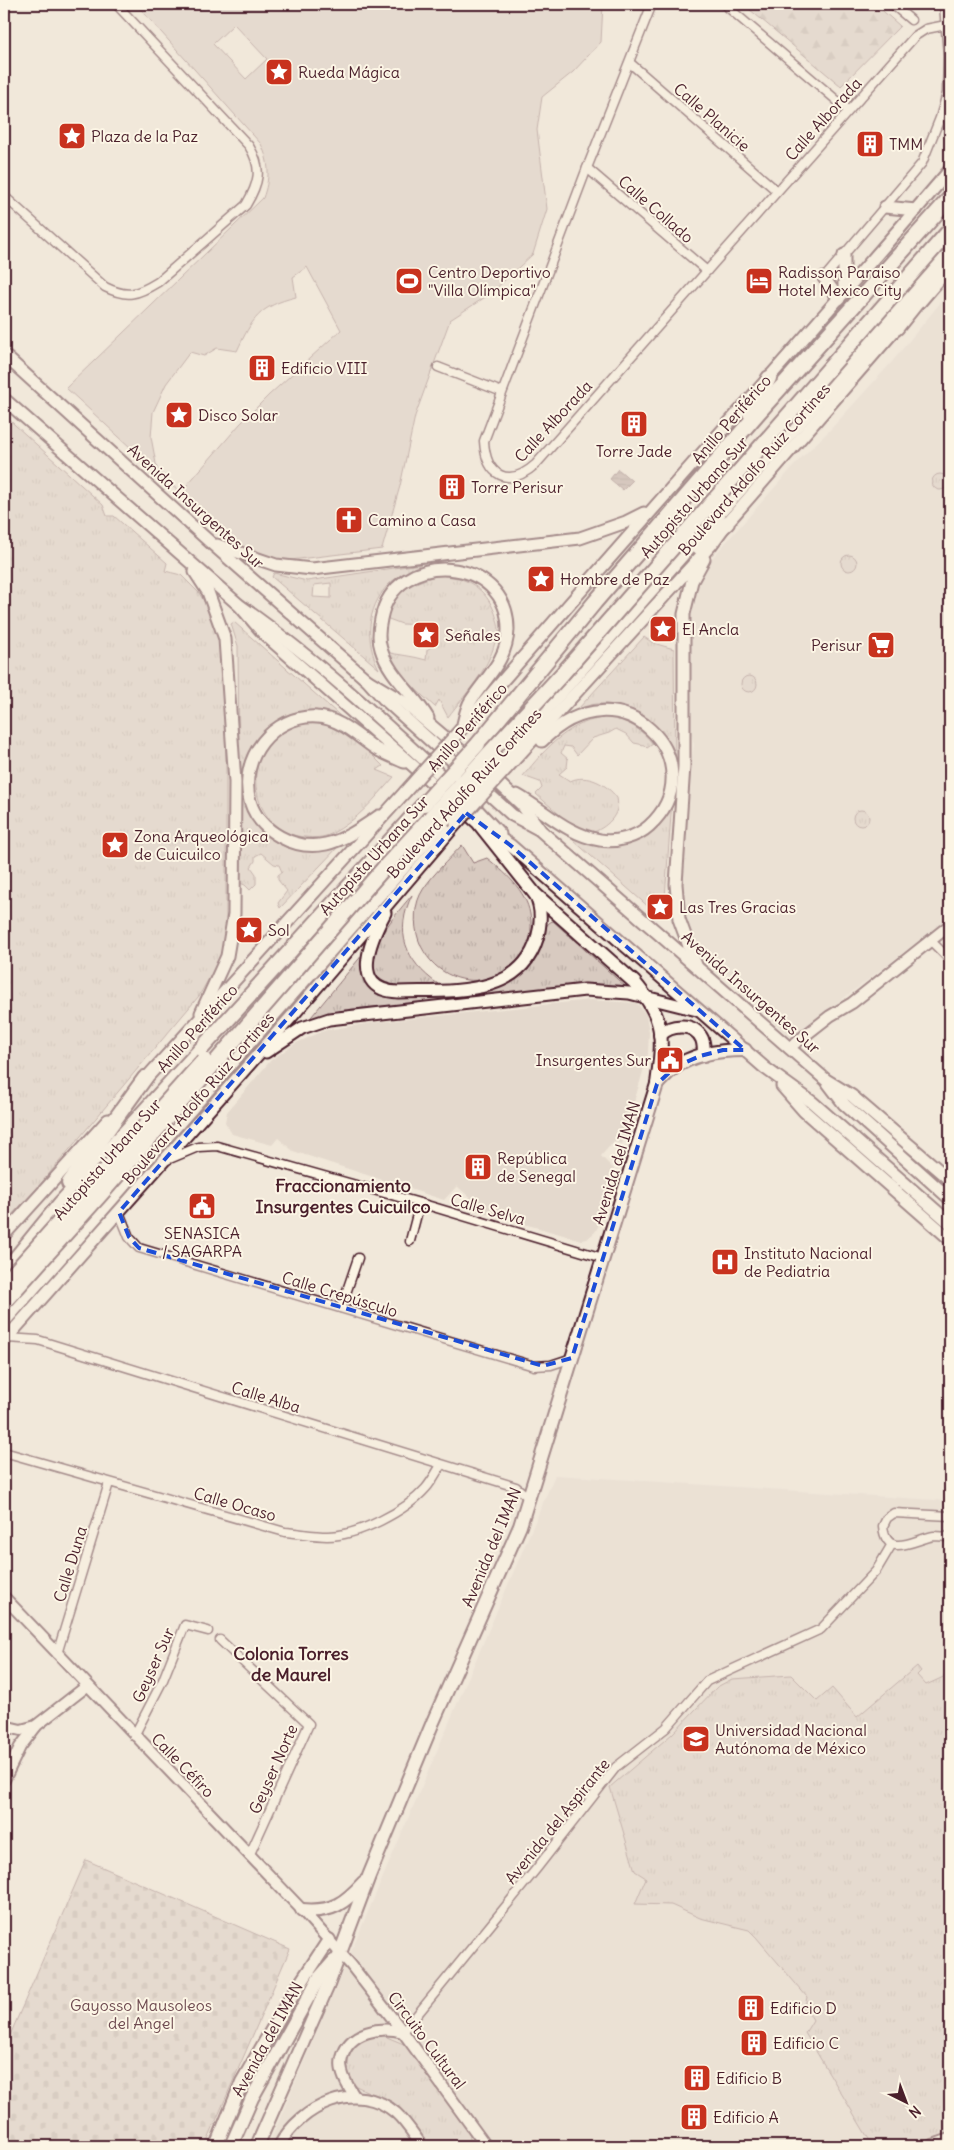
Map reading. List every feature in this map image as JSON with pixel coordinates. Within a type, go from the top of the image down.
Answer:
[{"type":"highway","name":"Anillo Periférico","points":[[4,1272],[61,1203],[478,744],[595,602],[713,465],[950,198]]},
{"type":"highway","name":"Autopista Urbana Sur","points":[[4,1284],[378,864],[554,670],[950,217]]},
{"type":"highway","name":"Autopista Urbana Sur","points":[[4,1302],[101,1194],[383,870],[570,665],[950,230]]},
{"type":"highway","points":[[4,1320],[450,823],[504,766],[600,647],[950,251]]},
{"type":"highway","points":[[896,328],[950,260]]},
{"type":"highway","points":[[713,465],[719,452],[756,405],[769,378]]},
{"type":"highway","points":[[600,647],[684,562],[727,523]]},
{"type":"highway","points":[[4,1272],[146,1078]]},
{"type":"main road","points":[[941,180],[950,158]]},
{"type":"main road","points":[[4,1235],[461,729],[650,510],[769,378],[950,170]]},
{"type":"main road","points":[[885,207],[916,210]]},
{"type":"main road","points":[[841,296],[844,255]]},
{"type":"main road","name":"Boulevard Adolfo Ruiz Cortines","points":[[504,766],[711,545],[727,523],[950,268]]},
{"type":"main road","points":[[824,278],[841,296]]},
{"type":"main road","name":"Avenida Insurgentes Sur","points":[[4,355],[211,543],[367,680],[384,699],[512,816],[542,831]]},
{"type":"main road","points":[[4,399],[239,606],[264,634],[413,766],[480,825],[510,845]]},
{"type":"main road","points":[[211,543],[276,565],[312,569],[580,538],[626,522],[650,510]]},
{"type":"main road","points":[[697,967],[679,919],[676,884],[684,766],[682,636],[689,589],[711,545]]},
{"type":"main road","points":[[186,559],[208,592],[226,639],[235,782],[234,914],[227,956],[197,1023]]},
{"type":"main road","points":[[432,726],[420,705],[394,674],[384,657],[381,648],[380,623],[385,606],[401,584],[424,572],[446,568],[464,571],[482,580],[498,596],[507,619],[507,637],[503,654],[495,670],[469,704],[461,729]]},
{"type":"main road","points":[[239,606],[270,627],[388,726],[486,818],[510,845],[745,1050],[765,1068],[804,1111],[950,1239]]},
{"type":"main road","name":"Avenida Insurgentes Sur","points":[[367,680],[390,692],[509,792],[542,831],[826,1080],[852,1096],[950,1180]]},
{"type":"main road","points":[[504,766],[524,759],[550,732],[565,722],[583,715],[609,710],[635,718],[648,727],[664,747],[671,768],[670,790],[662,811],[646,828],[628,837],[616,840],[593,839],[570,830],[509,792]]},
{"type":"main road","points":[[392,806],[364,826],[334,842],[311,846],[293,842],[270,829],[255,810],[249,795],[250,769],[258,749],[268,736],[292,721],[310,717],[324,718],[340,724],[378,750],[413,766]]},
{"type":"main road","name":"Boulevard Adolfo Ruiz Cortines","points":[[5,1339],[252,1062],[394,895],[450,823]]},
{"type":"main road","name":"Avenida del IMAN","points":[[257,2146],[341,1954],[369,1876],[437,1713],[520,1526],[535,1483],[657,1084],[661,1050],[660,1036],[655,1010],[646,996],[634,982],[535,894],[480,825]]},
{"type":"main road","points":[[394,895],[374,934],[366,963],[373,982],[383,989],[398,992],[485,987],[511,975],[527,959],[538,936],[540,917],[535,894]]},
{"type":"main road","points":[[252,1062],[302,1028],[329,1019],[585,990],[608,990],[646,996],[700,1011]]},
{"type":"main road","points":[[660,1036],[672,1027],[687,1028],[695,1031],[702,1039],[704,1055]]},
{"type":"main road","name":"Avenida del IMAN","points":[[657,1084],[675,1067],[704,1055],[723,1050],[745,1050]]},
{"type":"main road","points":[[765,1068],[812,1102],[950,1223]]},
{"type":"main road","name":"Avenida Insurgentes Sur","points":[[826,1080],[844,1104],[950,1199]]},
{"type":"main road","points":[[302,1910],[316,1912],[337,1906],[350,1897],[369,1876]]},
{"type":"main road","points":[[216,2146],[242,2082],[287,2004],[329,1940]]},
{"type":"main road","name":"Avenida del IMAN","points":[[231,2146],[252,2098],[314,1986],[341,1954]]},
{"type":"street","points":[[4,196],[105,287],[118,294],[130,295],[158,282],[246,205],[256,188],[259,172],[255,155],[249,146],[116,4]]},
{"type":"street","name":"Calle Alborada","points":[[652,4],[587,168],[484,441],[485,454],[492,466],[499,474],[508,478],[518,477],[536,464],[915,36],[926,29],[946,25]]},
{"type":"street","points":[[724,4],[848,110]]},
{"type":"street","points":[[892,4],[911,20]]},
{"type":"street","points":[[824,278],[922,163],[940,118],[947,93],[948,56],[944,4]]},
{"type":"street","name":"Calle Planicie","points":[[630,63],[777,191]]},
{"type":"street","name":"Calle Collado","points":[[587,168],[707,271]]},
{"type":"street","points":[[438,367],[502,392]]},
{"type":"street","points":[[789,1048],[830,1016],[852,1003],[950,925]]},
{"type":"street","points":[[931,941],[950,960]]},
{"type":"street","name":"Calle Selva","points":[[164,1161],[198,1147],[217,1146],[420,1203],[603,1258]]},
{"type":"street","points":[[410,1241],[420,1203]]},
{"type":"street","name":"Calle Crepúsculo","points":[[119,1212],[129,1237],[139,1248],[534,1366],[551,1365],[572,1358]]},
{"type":"street","points":[[341,1308],[358,1258]]},
{"type":"street","name":"Calle Alba","points":[[5,1339],[38,1340],[516,1487],[530,1498]]},
{"type":"street","name":"Calle Ocaso","points":[[4,1452],[285,1532],[329,1536],[354,1531],[383,1519],[409,1503],[426,1488],[441,1465]]},
{"type":"street","name":"Calle Duna","points":[[57,1654],[109,1483]]},
{"type":"street","name":"Calle Alba","points":[[516,1487],[535,1483]]},
{"type":"street","points":[[950,1516],[894,1513],[887,1518],[883,1526],[886,1538],[892,1544],[902,1546],[935,1536],[950,1537]]},
{"type":"street","name":"Avenida del Aspirante","points":[[403,2032],[537,1868],[616,1767],[666,1728],[707,1682],[821,1629],[876,1571],[892,1544]]},
{"type":"street","name":"Calle Céfiro","points":[[4,1597],[134,1736],[302,1910],[341,1954]]},
{"type":"street","name":"Geyser Sur","points":[[134,1736],[163,1680],[185,1625],[208,1631]]},
{"type":"street","name":"Geyser Norte","points":[[220,1640],[309,1724],[249,1856]]},
{"type":"street","points":[[4,1780],[20,1747],[37,1725],[87,1686]]},
{"type":"street","points":[[4,1726],[21,1730],[37,1725]]},
{"type":"street","name":"Circuito Cultural","points":[[341,1954],[403,2032],[486,2146]]},
{"type":"street","points":[[355,2097],[347,2085],[343,2072],[342,2058],[347,2047],[360,2035],[373,2030],[392,2029],[403,2032]]},
{"type":"street","points":[[279,2146],[292,2126],[307,2112],[326,2103],[355,2097],[380,2104],[395,2112],[422,2146]]},
{"type":"street","points":[[476,2132],[477,2146]]},
{"type":"street","points":[[930,2146],[950,2139]]},
{"type":"highlighted area","points":[[466,813],[510,845],[745,1050],[723,1050],[700,1056],[675,1067],[657,1084],[572,1358],[543,1366],[139,1248],[129,1237],[119,1212]]},
{"type":"shaded area","points":[[950,291],[950,917],[790,1039],[692,936],[680,903],[688,784],[694,745],[690,727],[692,685],[687,671],[687,647],[694,629],[690,609],[705,566],[800,459],[830,430],[891,363]]},
{"type":"shaded area","points":[[618,469],[632,481],[623,490],[610,479]]},
{"type":"shaded area","points":[[590,1000],[637,1003],[646,1015],[649,1032],[648,1054],[622,1144],[614,1141],[601,1156],[614,1169],[598,1227],[587,1239],[581,1240],[475,1210],[476,1203],[457,1186],[444,1200],[293,1151],[278,1138],[272,1145],[232,1134],[225,1122],[227,1112],[271,1060],[296,1043],[326,1030],[378,1022]]},
{"type":"shaded area","name":"Universidad Nacional Autónoma de México","points":[[555,1475],[950,1501],[950,2146],[268,2146]]},
{"type":"green space","name":"Centro Deportivo \"Villa Olímpica\"","points":[[136,4],[603,4],[601,42],[573,72],[542,97],[537,130],[547,209],[533,254],[490,294],[450,320],[415,416],[400,486],[382,549],[282,561],[242,546],[170,484],[66,388],[263,198],[268,171],[261,144]],"holes":[[[234,24],[267,59],[246,79],[213,44]],[[307,267],[341,330],[240,424],[181,492],[157,469],[151,437],[153,412],[166,384],[190,352],[204,356],[217,348],[237,351],[247,330],[258,315],[273,305],[296,297],[293,277]]]},
{"type":"green space","points":[[743,4],[875,4],[900,26],[841,86]]},
{"type":"green space","name":"Zona Arqueológica de Cuicuilco","points":[[4,415],[103,505],[107,516],[114,516],[167,563],[165,571],[181,575],[199,593],[210,611],[219,632],[223,655],[226,763],[226,927],[221,957],[199,996],[37,1188],[4,1223]]},
{"type":"green space","points":[[940,474],[946,476],[948,482],[946,488],[940,490],[934,488],[932,482],[934,476]]},
{"type":"green space","points":[[849,555],[855,557],[857,563],[855,569],[849,571],[843,569],[841,563],[843,557]]},
{"type":"green space","points":[[421,564],[404,573],[388,585],[375,604],[370,626],[370,637],[374,659],[379,669],[272,577],[274,573],[307,581]],"holes":[[[331,583],[331,598],[313,597],[314,585]]]},
{"type":"green space","points":[[441,575],[464,580],[487,597],[498,622],[500,641],[495,642],[492,653],[482,672],[448,717],[439,700],[435,707],[408,681],[385,652],[426,660],[427,650],[431,647],[436,631],[427,625],[402,624],[386,618],[394,601],[407,588],[423,580]]},
{"type":"green space","points":[[234,622],[347,722],[313,712],[297,712],[288,715],[268,727],[254,742],[246,760],[243,779],[244,798],[251,816],[262,831],[277,843],[297,850],[313,851],[339,846],[280,908],[278,903],[287,891],[278,880],[278,875],[282,872],[279,865],[274,864],[261,853],[255,856],[255,861],[251,867],[256,874],[256,884],[250,890],[240,883],[238,646],[231,624]]},
{"type":"green space","points":[[644,637],[653,643],[674,649],[675,766],[659,733],[640,715],[614,705],[606,704],[592,704],[578,709]]},
{"type":"green space","points":[[749,676],[755,678],[757,684],[755,690],[749,692],[743,690],[741,684],[743,678]]},
{"type":"green space","points":[[609,717],[634,726],[653,744],[647,748],[644,745],[634,743],[626,734],[616,729],[593,738],[577,755],[571,747],[564,746],[561,753],[568,759],[567,767],[559,774],[570,781],[583,778],[596,781],[608,788],[617,798],[617,810],[611,820],[602,828],[591,833],[569,823],[536,794],[542,788],[540,782],[523,776],[560,737],[582,724],[595,719]]},
{"type":"green space","points":[[315,721],[334,725],[361,744],[383,766],[377,770],[394,777],[349,823],[328,835],[312,838],[288,833],[274,824],[264,810],[258,795],[256,778],[259,761],[266,746],[279,733],[292,726]]},
{"type":"green space","points":[[673,787],[665,898],[651,909],[573,840],[575,838],[602,845],[630,842]]},
{"type":"green space","points":[[861,810],[867,812],[869,818],[867,824],[861,826],[855,824],[853,818],[855,812]]},
{"type":"green space","points":[[462,845],[473,863],[487,858],[513,882],[524,897],[530,914],[530,937],[522,956],[509,970],[491,978],[472,980],[452,976],[435,965],[421,946],[417,934],[415,914],[423,889]]},
{"type":"green space","points":[[412,895],[404,921],[406,945],[417,966],[438,984],[393,985],[376,975],[372,964],[374,952],[380,939]]},
{"type":"green space","points":[[553,921],[627,988],[596,985],[353,1009],[331,1012],[307,1022],[363,954],[364,973],[399,996],[414,998],[487,991],[510,981],[521,974],[532,963],[536,958],[546,927]]},
{"type":"green space","points":[[917,1666],[921,1671],[917,1675],[926,1685],[950,1674],[950,2132],[910,2145],[886,2143],[873,2146],[805,2033],[813,2020],[805,2006],[807,1997],[756,1937],[749,1930],[700,1918],[671,1905],[635,1904],[646,1878],[635,1871],[610,1787],[672,1734],[717,1687],[732,1679],[791,1675],[817,1701],[832,1688],[857,1717]]},
{"type":"green space","name":"Gayosso Mausoleos del Angel","points":[[86,1860],[290,1949],[205,2146],[4,2146],[4,2049]]},
{"type":"green space","points":[[370,2035],[382,2035],[406,2045],[469,2132],[471,2146],[428,2146],[399,2107],[350,2083],[348,2061],[350,2055],[357,2045]]},
{"type":"place","name":"Rueda Mágica","points":[[279,72]]},
{"type":"place","name":"Plaza de la Paz","points":[[72,136]]},
{"type":"place","name":"TMM","points":[[870,144]]},
{"type":"place","name":"Centro Deportivo \"Villa Olímpica\"","points":[[409,281]]},
{"type":"place","name":"Radisson Paraiso Hotel Mexico City","points":[[759,281]]},
{"type":"place","name":"Edificio VIII","points":[[262,368]]},
{"type":"place","name":"Disco Solar","points":[[179,415]]},
{"type":"place","name":"Torre Jade","points":[[634,424]]},
{"type":"place","name":"Torre Perisur","points":[[452,487]]},
{"type":"place","name":"Camino a Casa","points":[[349,520]]},
{"type":"place","name":"Hombre de Paz","points":[[541,579]]},
{"type":"place","name":"El Ancla","points":[[663,629]]},
{"type":"place","name":"Señales","points":[[426,635]]},
{"type":"place","name":"Perisur","points":[[881,645]]},
{"type":"place","name":"Zona Arqueológica de Cuicuilco","points":[[115,845]]},
{"type":"place","name":"Las Tres Gracias","points":[[660,907]]},
{"type":"place","name":"Sol","points":[[249,930]]},
{"type":"place","name":"Insurgentes Sur","points":[[670,1060]]},
{"type":"place","name":"República de Senegal","points":[[478,1167]]},
{"type":"place","name":"SENASICA / SAGARPA","points":[[202,1206]]},
{"type":"place","name":"Instituto Nacional de Pediatria","points":[[725,1262]]},
{"type":"place","name":"Universidad Nacional Autónoma de México","points":[[696,1739]]},
{"type":"place","name":"Edificio D","points":[[751,2008]]},
{"type":"place","name":"Edificio C","points":[[754,2043]]},
{"type":"place","name":"Edificio B","points":[[697,2078]]},
{"type":"place","name":"Edificio A","points":[[694,2117]]},
{"type":"district","name":"Fraccionamiento Insurgentes Cuicuilco","points":[[343,1196]]},
{"type":"district","name":"Colonia Torres de Maurel","points":[[291,1664]]}]
